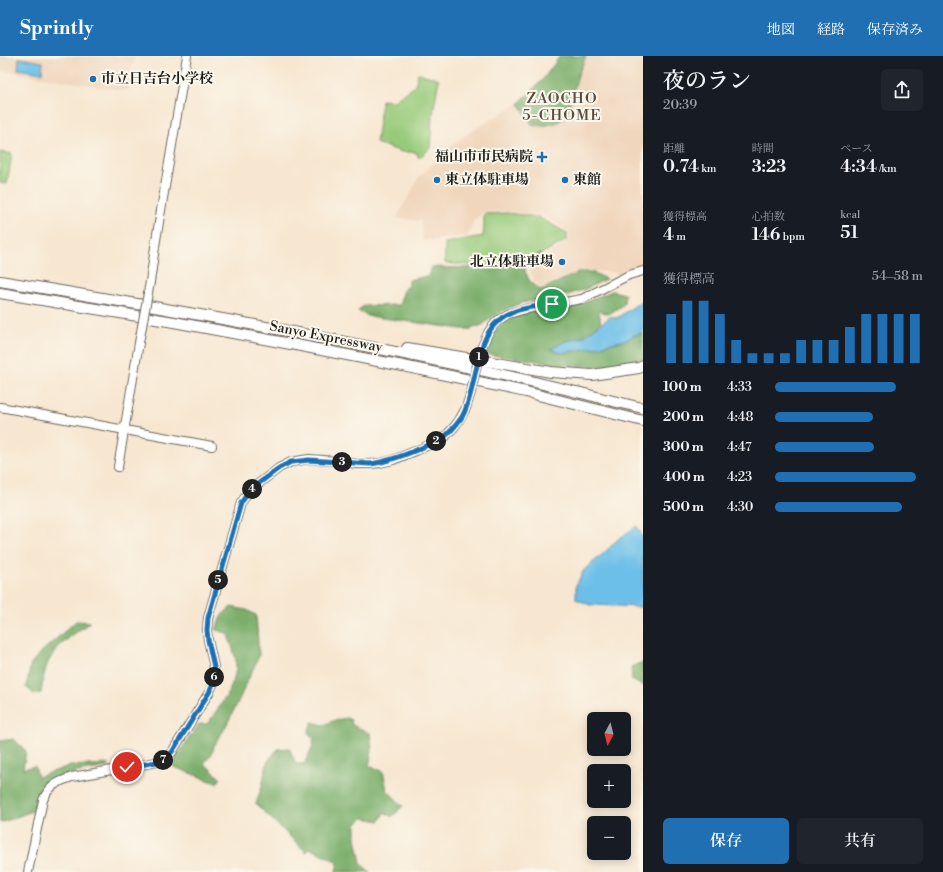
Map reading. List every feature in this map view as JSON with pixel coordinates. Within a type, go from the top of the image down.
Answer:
[{"type":"highway","name":"Sanyo Expressway","points":[[0,281],[298,333],[547,385],[643,408]]},
{"type":"highway","name":"Sanyo Expressway","points":[[0,293],[296,345],[526,392],[643,421]]},
{"type":"highway","points":[[298,333],[363,341],[551,372],[592,375],[639,368],[643,366]]},
{"type":"highway","points":[[606,411],[643,425]]},
{"type":"street","points":[[118,467],[187,56]]},
{"type":"street","points":[[28,872],[43,800],[46,792],[52,786],[72,777],[163,760],[172,752],[210,691],[214,676],[214,667],[208,640],[208,618],[241,503],[250,490],[279,468],[296,461],[309,460],[370,464],[393,460],[444,438],[462,417],[471,392],[480,351],[489,331],[498,321],[508,314],[526,308],[582,299],[629,275],[643,271]]},
{"type":"street","points":[[0,407],[212,446]]},
{"type":"shaded area","name":"市立日吉台小学校","points":[[0,56],[134,56],[129,89],[125,91],[0,70]]},
{"type":"shaded area","name":"福山市市民病院","points":[[586,56],[634,56],[643,59],[643,265],[620,273],[583,270],[539,288],[528,267],[569,241],[569,231],[545,216],[503,211],[483,213],[473,221],[468,236],[423,241],[421,221],[397,218],[419,177],[462,137],[519,103],[533,126],[550,125],[560,122]]},
{"type":"green space","points":[[560,56],[586,56],[578,75],[567,113],[557,123],[533,126],[519,103],[544,78]]},
{"type":"green space","points":[[418,73],[439,79],[432,118],[430,148],[419,158],[416,152],[402,152],[376,143],[382,100],[394,101],[415,86]]},
{"type":"green space","points":[[0,152],[12,154],[7,184],[0,183]]},
{"type":"green space","points":[[507,213],[538,217],[567,233],[567,240],[521,263],[472,268],[470,265],[445,263],[445,243],[483,236],[484,214]]},
{"type":"green space","points":[[540,254],[542,257],[526,265],[525,271],[529,280],[540,290],[580,272],[593,272],[606,279],[586,289],[567,295],[521,303],[500,312],[482,325],[471,329],[368,316],[358,310],[364,306],[399,305],[405,287],[409,288],[409,280],[428,277],[431,267],[464,268],[508,265],[527,261]]},
{"type":"green space","points":[[612,291],[625,294],[624,304],[609,314],[599,311],[601,324],[583,337],[566,341],[551,349],[561,353],[596,347],[628,339],[634,335],[643,333],[643,359],[605,366],[577,366],[485,354],[496,329],[509,319],[522,314],[547,309],[576,306]]},
{"type":"green space","points":[[231,607],[247,610],[256,615],[259,656],[225,728],[214,746],[212,754],[204,763],[221,779],[216,783],[174,767],[171,764],[199,724],[207,724],[230,690],[236,666],[233,650],[227,633],[216,630],[221,616]]},
{"type":"green space","points":[[76,621],[90,622],[57,649],[45,671],[41,693],[34,694],[26,687],[31,664],[38,655]]},
{"type":"green space","points":[[643,663],[643,686],[632,680],[631,667]]},
{"type":"green space","points":[[347,718],[351,720],[352,725],[370,733],[372,751],[369,766],[383,771],[387,790],[403,806],[392,817],[384,812],[380,821],[363,818],[356,825],[356,838],[361,863],[370,872],[336,872],[338,862],[309,848],[306,852],[256,804],[262,786],[267,762],[278,749],[289,748],[296,764],[304,764],[312,748],[314,738],[308,733],[312,722],[324,725],[335,720]]},
{"type":"green space","points":[[14,739],[26,751],[23,769],[35,766],[38,777],[69,766],[109,764],[109,767],[74,773],[56,779],[42,790],[38,809],[0,823],[0,741]]},
{"type":"water","points":[[19,58],[43,62],[42,73],[18,69]]},
{"type":"water","points":[[643,300],[643,333],[634,335],[628,339],[596,347],[561,353],[551,349],[566,341],[583,337],[610,317],[617,318]]},
{"type":"water","points":[[637,526],[643,538],[643,607],[590,605],[576,599],[576,585],[584,570],[617,540]]},
{"type":"place","name":"市立日吉台小学校","points":[[93,79]]},
{"type":"place","name":"福山市市民病院","points":[[542,157]]},
{"type":"place","name":"東立体駐車場","points":[[437,180]]},
{"type":"place","name":"東館","points":[[565,180]]},
{"type":"place","name":"北立体駐車場","points":[[562,262]]},
{"type":"district","name":"ZAOCHO 5-CHOME","points":[[562,106]]},
{"type":"route","points":[[127,767],[163,760],[172,752],[210,691],[213,684],[214,667],[208,640],[208,618],[241,503],[250,490],[279,468],[291,462],[309,460],[336,461],[357,464],[380,463],[393,460],[444,438],[462,417],[466,408],[480,351],[489,331],[498,321],[508,314],[526,308],[552,304]]}]
